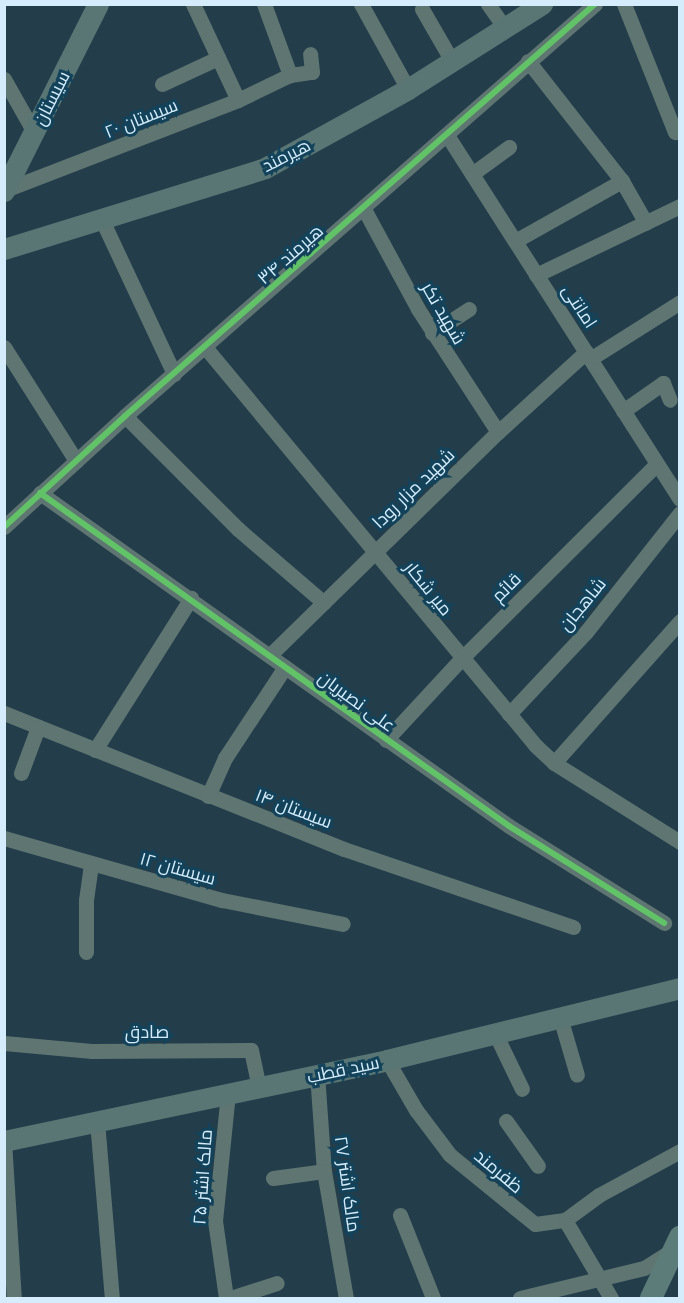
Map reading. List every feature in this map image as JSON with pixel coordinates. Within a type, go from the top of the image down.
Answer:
[{"type":"main road","points":[[651,1299],[677,1243]]},
{"type":"street","name":"سیستان","points":[[5,191],[98,4]]},
{"type":"street","points":[[194,4],[238,100]]},
{"type":"street","points":[[264,4],[290,75]]},
{"type":"street","points":[[362,4],[408,88]]},
{"type":"street","points":[[488,4],[505,28]]},
{"type":"street","name":"هیرمند","points":[[4,249],[265,168],[408,88],[542,4]]},
{"type":"street","name":"هیرمند ۳۴","points":[[7,519],[40,493],[125,416],[364,210],[528,61],[595,4]]},
{"type":"street","points":[[624,4],[675,132]]},
{"type":"street","points":[[422,9],[452,61]]},
{"type":"street","name":"سیستان ۲۰","points":[[5,191],[238,100],[290,75],[312,72],[310,54]]},
{"type":"street","points":[[162,84],[218,58]]},
{"type":"street","points":[[528,61],[622,181],[646,223]]},
{"type":"street","points":[[4,80],[9,99],[34,132]]},
{"type":"street","name":"امانتی","points":[[447,135],[680,499]]},
{"type":"street","points":[[472,174],[509,147]]},
{"type":"street","points":[[515,241],[622,181]]},
{"type":"street","points":[[536,275],[680,206]]},
{"type":"street","name":"شهید تکر","points":[[364,210],[432,333],[498,432]]},
{"type":"street","points":[[102,220],[174,374]]},
{"type":"street","name":"شهید مزار رودا","points":[[270,656],[498,432],[588,356],[680,302]]},
{"type":"street","points":[[432,333],[469,309]]},
{"type":"street","points":[[4,347],[76,461]]},
{"type":"street","name":"میر شکار","points":[[205,347],[462,658],[554,763],[626,806],[649,825],[680,842]]},
{"type":"street","points":[[623,411],[663,383],[670,400]]},
{"type":"street","points":[[125,416],[238,529],[324,603]]},
{"type":"street","name":"قائم","points":[[386,740],[462,658],[657,464]]},
{"type":"street","name":"علی نصیریان","points":[[40,493],[191,598],[509,826],[664,923]]},
{"type":"street","name":"شاهجان","points":[[509,714],[586,632],[680,513]]},
{"type":"street","points":[[95,750],[191,598]]},
{"type":"street","points":[[554,763],[680,621]]},
{"type":"street","points":[[208,796],[225,758],[285,667]]},
{"type":"street","name":"سیستان ۱۴","points":[[4,713],[344,849],[573,927]]},
{"type":"street","points":[[21,773],[38,727]]},
{"type":"street","name":"سیستان ۱۲","points":[[4,838],[222,900],[343,924]]},
{"type":"street","points":[[86,952],[86,900],[91,864]]},
{"type":"street","name":"سید قطب","points":[[4,1141],[387,1060],[680,988]]},
{"type":"street","points":[[560,1017],[577,1075]]},
{"type":"street","points":[[495,1033],[522,1089]]},
{"type":"street","name":"صادق","points":[[4,1043],[92,1051],[251,1050],[259,1087]]},
{"type":"street","name":"ظفرمند","points":[[387,1060],[416,1110],[450,1155],[502,1201],[535,1224],[565,1220]]},
{"type":"street","name":"مالک اشتر ۲۷","points":[[317,1074],[324,1171],[346,1299]]},
{"type":"street","name":"مالک اشتر ۲۵","points":[[226,1299],[215,1221],[228,1093]]},
{"type":"street","points":[[506,1120],[538,1166]]},
{"type":"street","points":[[97,1121],[112,1299]]},
{"type":"street","points":[[4,1141],[14,1299]]},
{"type":"street","points":[[611,1299],[565,1220],[599,1195],[680,1151]]},
{"type":"street","points":[[273,1178],[324,1171]]},
{"type":"street","points":[[400,1215],[433,1299]]},
{"type":"street","points":[[520,1299],[600,1281],[644,1268],[677,1243]]},
{"type":"street","points":[[231,1299],[277,1283]]},
{"type":"cycle path","points":[[4,527],[125,416],[595,4]]},
{"type":"cycle path","points":[[40,493],[509,826],[664,923]]}]
